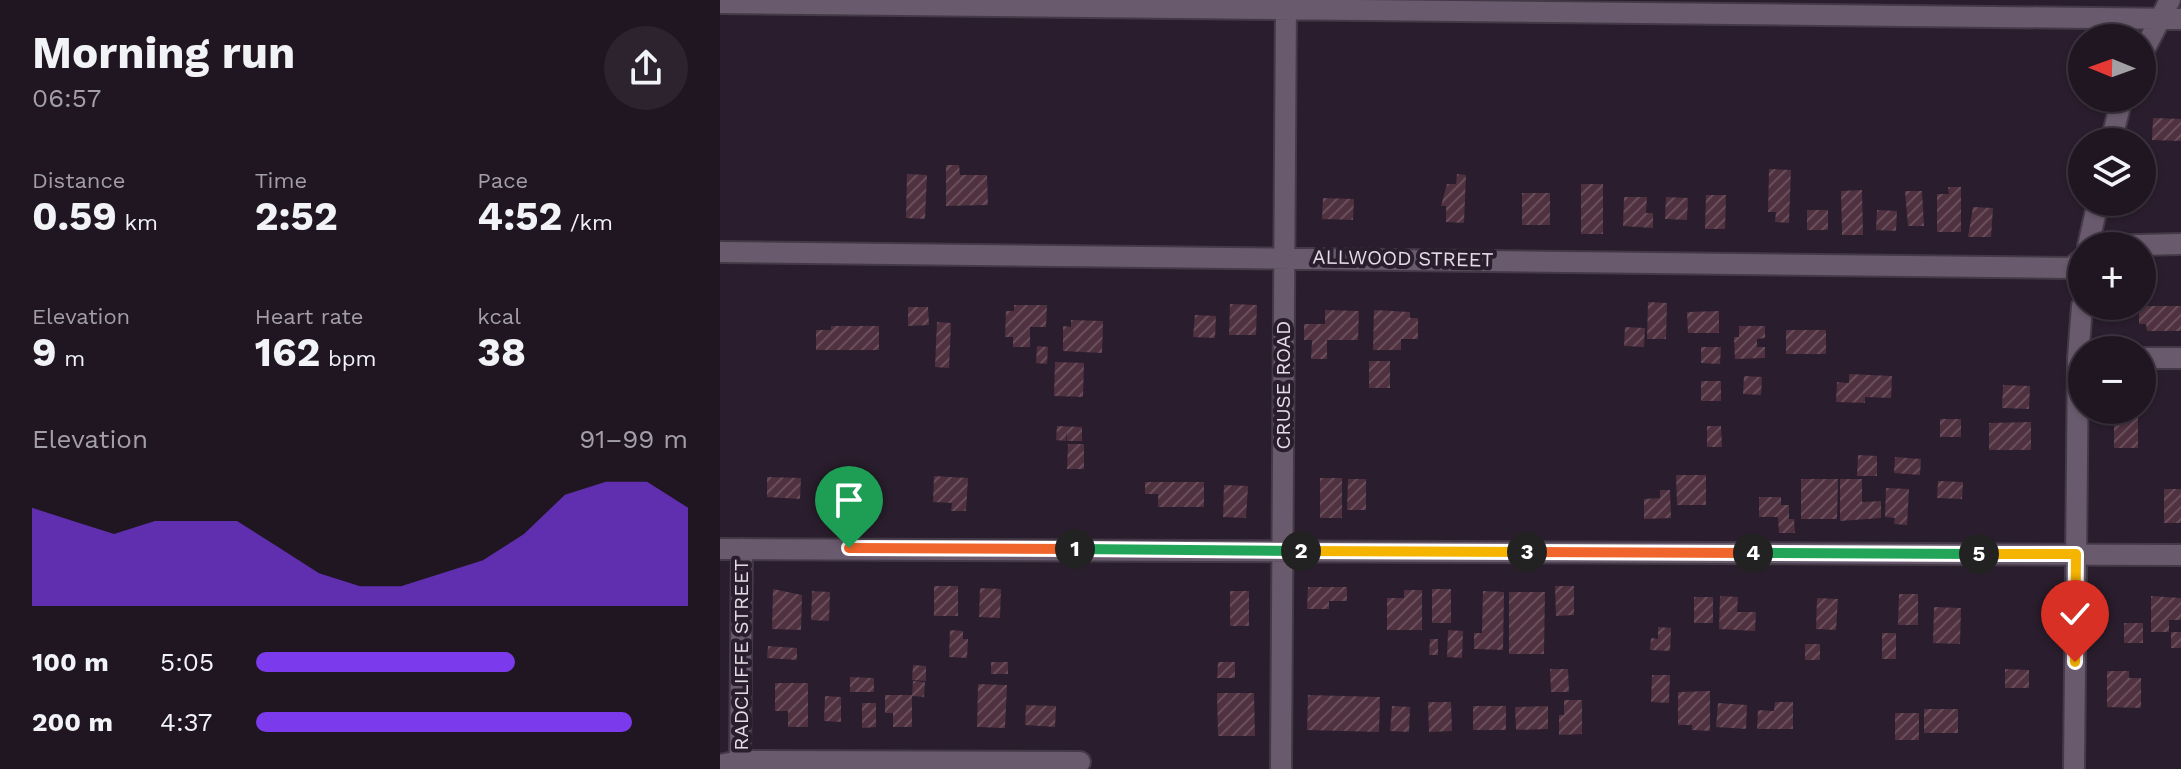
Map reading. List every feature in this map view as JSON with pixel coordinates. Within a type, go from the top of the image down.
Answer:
[{"type":"street","points":[[2156,24],[2170,0]]},
{"type":"street","points":[[720,3],[1908,8],[2181,19]]},
{"type":"street","name":"CRUSE ROAD","points":[[1281,769],[1286,5]]},
{"type":"street","points":[[2156,245],[2181,244]]},
{"type":"street","name":"ALLWOOD STREET","points":[[720,252],[2068,268]]},
{"type":"street","points":[[2156,358],[2181,358]]},
{"type":"street","points":[[2074,769],[2079,424]]},
{"type":"street","points":[[720,549],[2181,555]]},
{"type":"street","name":"RADCLIFFE STREET","points":[[730,763],[742,549]]},
{"type":"street","points":[[730,763],[1080,762]]},
{"type":"building","points":[[2153,118],[2181,119],[2181,141],[2156,140],[2156,128],[2153,128]]},
{"type":"building","points":[[946,165],[959,165],[960,175],[987,175],[988,205],[946,206]]},
{"type":"building","points":[[1769,169],[1791,170],[1789,223],[1775,222],[1776,212],[1768,212]]},
{"type":"building","points":[[907,174],[927,175],[925,219],[906,218]]},
{"type":"building","points":[[1457,174],[1466,175],[1464,223],[1446,222],[1446,206],[1441,206],[1447,184],[1456,184]]},
{"type":"building","points":[[1581,184],[1603,184],[1603,234],[1581,234]]},
{"type":"building","points":[[1948,187],[1961,187],[1961,232],[1937,232],[1937,194],[1949,194]]},
{"type":"building","points":[[1862,190],[1863,235],[1842,235],[1841,191]]},
{"type":"building","points":[[1905,191],[1922,191],[1924,226],[1908,226]]},
{"type":"building","points":[[1522,193],[1550,193],[1550,225],[1522,225]]},
{"type":"building","points":[[1706,195],[1726,195],[1725,229],[1705,229]]},
{"type":"building","points":[[1624,197],[1647,197],[1646,213],[1653,213],[1653,228],[1623,226]]},
{"type":"building","points":[[1666,197],[1688,198],[1687,220],[1665,219]]},
{"type":"building","points":[[1323,198],[1354,199],[1353,220],[1322,219]]},
{"type":"building","points":[[1973,207],[1993,208],[1991,237],[1968,237]]},
{"type":"building","points":[[1807,210],[1828,210],[1828,230],[1807,230]]},
{"type":"building","points":[[1877,210],[1897,211],[1896,231],[1876,230]]},
{"type":"building","points":[[1648,302],[1667,303],[1666,339],[1647,339]]},
{"type":"building","points":[[1230,304],[1257,305],[1256,335],[1229,335]]},
{"type":"building","points":[[1014,305],[1047,305],[1046,327],[1030,327],[1030,347],[1013,347],[1013,337],[1005,337],[1006,311],[1014,311]]},
{"type":"building","points":[[2156,306],[2181,306],[2181,331],[2147,331],[2146,324],[2139,324],[2139,320],[2156,320]]},
{"type":"building","points":[[908,307],[928,307],[929,325],[908,326]]},
{"type":"building","points":[[1325,310],[1359,311],[1358,340],[1327,340],[1327,359],[1311,359],[1312,340],[1304,340],[1304,324],[1325,324]]},
{"type":"building","points":[[1374,310],[1410,312],[1410,318],[1418,318],[1418,339],[1401,339],[1401,350],[1373,350]]},
{"type":"building","points":[[1719,311],[1719,333],[1688,333],[1687,312]]},
{"type":"building","points":[[1195,315],[1216,316],[1215,338],[1193,337]]},
{"type":"building","points":[[1071,320],[1103,321],[1102,353],[1063,351],[1063,326],[1071,327]]},
{"type":"building","points":[[937,322],[951,323],[949,368],[935,367]]},
{"type":"building","points":[[831,326],[879,326],[879,350],[816,350],[816,330],[831,330]]},
{"type":"building","points":[[1739,326],[1765,326],[1765,338],[1757,339],[1757,347],[1765,347],[1765,358],[1735,359],[1734,337],[1739,337]]},
{"type":"building","points":[[1625,327],[1645,328],[1644,347],[1624,346]]},
{"type":"building","points":[[1786,330],[1826,330],[1826,354],[1786,354]]},
{"type":"building","points":[[1037,346],[1048,347],[1047,364],[1036,363]]},
{"type":"building","points":[[1701,347],[1721,347],[1720,364],[1701,363]]},
{"type":"building","points":[[1369,361],[1390,361],[1390,388],[1369,388]]},
{"type":"building","points":[[1055,362],[1084,363],[1083,397],[1054,396]]},
{"type":"building","points":[[1849,374],[1892,376],[1891,398],[1865,397],[1865,403],[1836,402],[1837,382],[1849,383]]},
{"type":"building","points":[[1744,376],[1762,377],[1761,395],[1743,394]]},
{"type":"building","points":[[1701,381],[1721,381],[1721,401],[1701,401]]},
{"type":"building","points":[[2003,385],[2030,386],[2029,409],[2002,408]]},
{"type":"building","points":[[1940,419],[1961,419],[1961,437],[1940,437]]},
{"type":"building","points":[[2031,422],[2031,450],[1989,450],[1989,423]]},
{"type":"building","points":[[2114,424],[2138,424],[2138,448],[2114,448]]},
{"type":"building","points":[[1057,426],[1082,427],[1082,441],[1067,441],[1067,431],[1066,441],[1056,440]]},
{"type":"building","points":[[1707,426],[1721,426],[1722,447],[1707,447]]},
{"type":"building","points":[[1068,444],[1084,444],[1084,469],[1067,469]]},
{"type":"building","points":[[1858,455],[1877,456],[1877,476],[1857,476]]},
{"type":"building","points":[[1895,457],[1921,459],[1920,475],[1894,473]]},
{"type":"building","points":[[1676,475],[1706,475],[1706,505],[1677,505]]},
{"type":"building","points":[[934,476],[968,478],[966,511],[951,511],[952,503],[933,502]]},
{"type":"building","points":[[767,477],[801,478],[800,499],[767,497]]},
{"type":"building","points":[[1320,478],[1342,478],[1342,518],[1320,518]]},
{"type":"building","points":[[1348,479],[1366,479],[1366,510],[1347,510]]},
{"type":"building","points":[[1801,479],[1838,479],[1837,519],[1801,519]]},
{"type":"building","points":[[1840,479],[1862,479],[1862,502],[1881,501],[1881,518],[1840,521]]},
{"type":"building","points":[[1938,481],[1963,482],[1962,499],[1937,498]]},
{"type":"building","points":[[1145,482],[1204,482],[1204,507],[1158,507],[1158,494],[1145,494]]},
{"type":"building","points":[[1224,485],[1248,486],[1246,518],[1223,517]]},
{"type":"building","points":[[818,487],[836,488],[836,513],[818,513]]},
{"type":"building","points":[[1886,488],[1909,489],[1907,525],[1894,524],[1895,518],[1885,517]]},
{"type":"building","points":[[2164,489],[2181,489],[2181,523],[2164,523]]},
{"type":"building","points":[[1660,490],[1670,490],[1671,518],[1644,519],[1644,499],[1660,498]]},
{"type":"building","points":[[1759,497],[1781,497],[1781,505],[1789,505],[1789,519],[1794,519],[1795,533],[1779,533],[1778,517],[1759,517]]},
{"type":"building","points":[[934,586],[958,586],[958,616],[934,616]]},
{"type":"building","points":[[1555,586],[1574,586],[1574,615],[1556,616]]},
{"type":"building","points":[[1308,587],[1347,587],[1347,601],[1329,601],[1329,609],[1307,609]]},
{"type":"building","points":[[980,588],[1001,589],[1000,618],[979,617]]},
{"type":"building","points":[[773,589],[802,595],[801,630],[772,629]]},
{"type":"building","points":[[1432,589],[1451,589],[1451,623],[1432,623]]},
{"type":"building","points":[[1404,590],[1422,590],[1422,630],[1387,630],[1387,598],[1404,598]]},
{"type":"building","points":[[812,591],[830,592],[829,621],[811,620]]},
{"type":"building","points":[[1230,591],[1249,591],[1249,626],[1230,626]]},
{"type":"building","points":[[1483,591],[1504,592],[1503,650],[1474,649],[1474,633],[1482,633]]},
{"type":"building","points":[[1509,592],[1545,592],[1544,654],[1509,654]]},
{"type":"building","points":[[1899,594],[1918,594],[1918,625],[1898,625]]},
{"type":"building","points":[[1720,596],[1738,597],[1737,612],[1756,612],[1755,631],[1719,629]]},
{"type":"building","points":[[2151,596],[2181,598],[2181,620],[2169,620],[2169,632],[2151,632]]},
{"type":"building","points":[[1694,597],[1713,597],[1713,623],[1694,623]]},
{"type":"building","points":[[1817,598],[1838,599],[1836,630],[1816,629]]},
{"type":"building","points":[[1934,607],[1961,608],[1960,644],[1933,643]]},
{"type":"building","points":[[2124,623],[2143,623],[2143,643],[2124,643]]},
{"type":"building","points":[[1658,627],[1671,628],[1670,651],[1650,650],[1651,638],[1658,639]]},
{"type":"building","points":[[950,630],[963,631],[963,639],[968,639],[967,658],[949,657]]},
{"type":"building","points":[[1448,630],[1463,631],[1462,658],[1447,657]]},
{"type":"building","points":[[2171,632],[2181,632],[2181,648],[2171,648]]},
{"type":"building","points":[[1882,633],[1896,633],[1896,659],[1882,659]]},
{"type":"building","points":[[1430,639],[1438,639],[1438,655],[1429,655]]},
{"type":"building","points":[[1805,644],[1820,644],[1820,660],[1805,660]]},
{"type":"building","points":[[768,646],[797,648],[797,660],[767,658]]},
{"type":"building","points":[[991,662],[1008,662],[1008,674],[991,674]]},
{"type":"building","points":[[1218,662],[1235,662],[1235,678],[1217,678]]},
{"type":"building","points":[[913,665],[926,666],[926,681],[912,680]]},
{"type":"building","points":[[1550,669],[1568,669],[1569,692],[1551,692]]},
{"type":"building","points":[[2005,669],[2029,670],[2029,688],[2005,688]]},
{"type":"building","points":[[2107,671],[2129,671],[2129,678],[2141,678],[2141,708],[2107,707]]},
{"type":"building","points":[[1652,675],[1670,675],[1669,703],[1651,702]]},
{"type":"building","points":[[850,677],[874,678],[874,692],[850,692]]},
{"type":"building","points":[[913,681],[925,682],[924,697],[912,696]]},
{"type":"building","points":[[775,683],[808,683],[808,727],[788,727],[788,711],[775,711]]},
{"type":"building","points":[[978,684],[1007,685],[1005,728],[977,727]]},
{"type":"building","points":[[1710,691],[1710,731],[1692,730],[1692,725],[1678,725],[1678,692]]},
{"type":"building","points":[[1217,693],[1254,693],[1255,736],[1218,736]]},
{"type":"building","points":[[885,695],[912,695],[912,727],[893,727],[893,713],[885,713]]},
{"type":"building","points":[[1308,695],[1380,697],[1379,732],[1307,730]]},
{"type":"building","points":[[825,696],[841,697],[841,722],[824,721]]},
{"type":"building","points":[[1564,700],[1582,700],[1582,734],[1559,735],[1559,715],[1564,715]]},
{"type":"building","points":[[1428,702],[1451,702],[1452,731],[1429,732]]},
{"type":"building","points":[[1775,702],[1793,702],[1793,729],[1757,729],[1758,710],[1774,711]]},
{"type":"building","points":[[862,703],[876,703],[876,727],[862,728]]},
{"type":"building","points":[[1718,703],[1747,705],[1746,729],[1716,727]]},
{"type":"building","points":[[1026,705],[1056,706],[1055,727],[1025,725]]},
{"type":"building","points":[[1392,706],[1410,707],[1409,732],[1390,731]]},
{"type":"building","points":[[1473,706],[1506,706],[1506,730],[1473,730]]},
{"type":"building","points":[[1548,706],[1548,729],[1516,730],[1515,707]]},
{"type":"building","points":[[1924,709],[1958,709],[1958,733],[1924,733]]},
{"type":"building","points":[[1895,713],[1919,713],[1919,740],[1895,740]]},
{"type":"route","points":[[849,548],[2076,554],[2075,662]]}]
